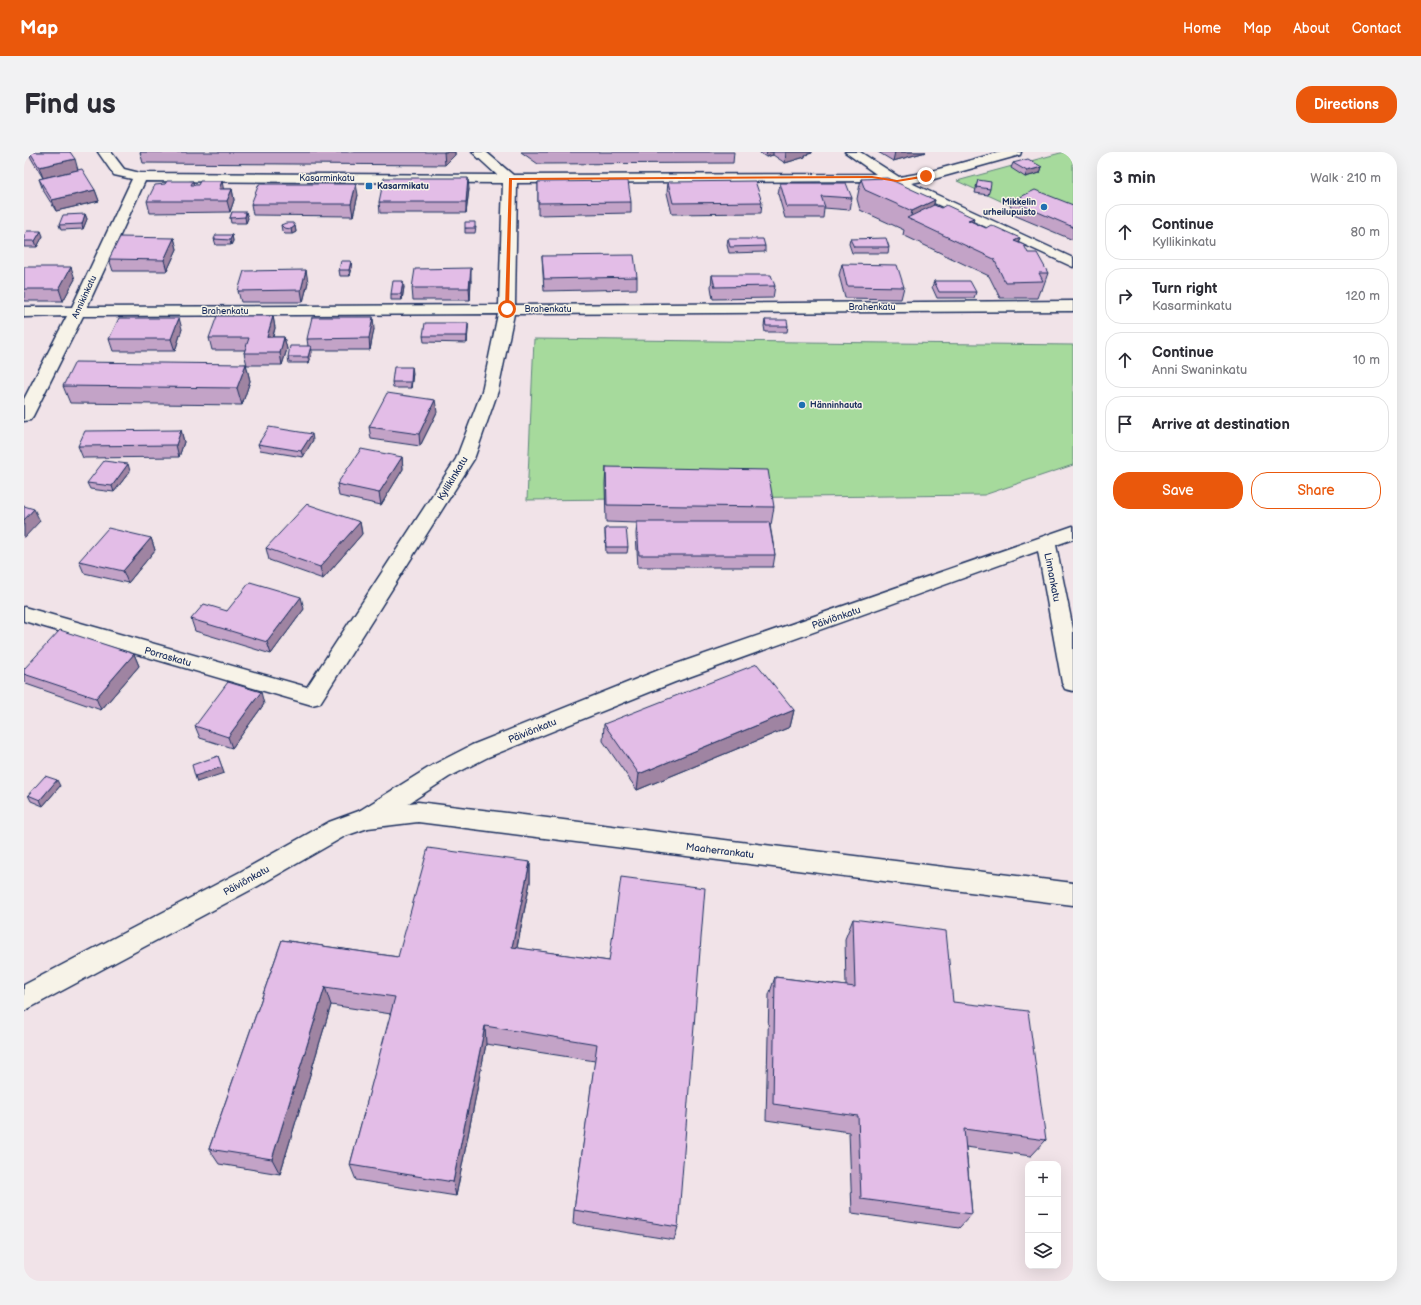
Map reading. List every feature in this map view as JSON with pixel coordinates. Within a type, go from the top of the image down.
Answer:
[{"type":"street","name":"Kasarminkatu","points":[[104,152],[119,172],[140,176],[510,179],[872,177],[897,181]]},
{"type":"street","points":[[478,152],[510,179]]},
{"type":"street","points":[[850,152],[897,181],[1073,263]]},
{"type":"street","points":[[897,181],[929,176],[1016,152]]},
{"type":"street","name":"Annikinkatu","points":[[24,416],[77,312],[140,176]]},
{"type":"street","name":"Kyllikinkatu","points":[[312,697],[465,459],[490,391],[507,309],[510,179]]},
{"type":"street","name":"Brahenkatu","points":[[24,312],[1073,306]]},
{"type":"street","name":"Päiviönkatu","points":[[24,999],[249,879],[336,829],[367,818],[441,771],[480,751],[667,676],[1073,532]]},
{"type":"street","name":"Linnankatu","points":[[1046,542],[1073,683]]},
{"type":"street","name":"Porraskatu","points":[[24,614],[312,697]]},
{"type":"street","name":"Maaherrankatu","points":[[367,818],[418,812],[1073,894]]},
{"type":"green space","name":"Mikkelin urheilupuisto","points":[[1064,152],[1073,152],[1073,234],[957,181]]},
{"type":"green space","name":"Hänninhauta","points":[[534,339],[1073,345],[1073,465],[984,495],[527,500]]},
{"type":"building","points":[[30,152],[70,152],[75,159],[39,167]]},
{"type":"building","points":[[1028,159],[1042,167],[1027,171],[1013,163]]},
{"type":"building","points":[[82,169],[95,190],[52,200],[39,179]]},
{"type":"building","points":[[384,178],[468,178],[466,202],[379,202]]},
{"type":"building","points":[[887,178],[935,200],[912,211],[865,190],[861,179]]},
{"type":"building","points":[[978,180],[991,182],[990,189],[976,187]]},
{"type":"building","points":[[167,181],[193,181],[191,185],[198,185],[200,181],[222,181],[219,189],[232,189],[227,201],[147,201],[155,185],[165,184]]},
{"type":"building","points":[[628,181],[631,202],[538,203],[538,182]]},
{"type":"building","points":[[755,181],[762,202],[673,203],[668,182]]},
{"type":"building","points":[[780,183],[846,183],[852,198],[821,196],[825,207],[787,207]]},
{"type":"building","points":[[259,184],[356,184],[351,204],[251,204]]},
{"type":"building","points":[[1035,190],[1073,205],[1073,227],[1012,201]]},
{"type":"building","points":[[934,205],[941,208],[946,205],[974,218],[968,220],[986,228],[991,225],[1020,238],[1014,241],[1024,245],[1028,253],[1037,253],[1048,273],[1039,273],[1043,281],[1005,282],[994,259],[907,218]]},
{"type":"building","points":[[232,212],[246,212],[245,217],[230,218]]},
{"type":"building","points":[[85,214],[82,224],[59,225],[63,215]]},
{"type":"building","points":[[465,222],[475,222],[475,228],[465,228]]},
{"type":"building","points":[[293,223],[295,226],[291,229],[284,228],[281,225]]},
{"type":"building","points":[[27,231],[41,231],[35,241],[24,241],[24,236]]},
{"type":"building","points":[[216,235],[232,235],[230,240],[214,239]]},
{"type":"building","points":[[120,237],[174,238],[164,260],[109,259]]},
{"type":"building","points":[[886,238],[889,247],[854,247],[850,239]]},
{"type":"building","points":[[728,239],[763,239],[765,246],[730,247]]},
{"type":"building","points":[[634,255],[637,277],[544,279],[542,256]]},
{"type":"building","points":[[341,261],[351,261],[349,270],[339,270]]},
{"type":"building","points":[[842,264],[897,265],[904,287],[847,286]]},
{"type":"building","points":[[24,267],[71,267],[59,289],[24,289]]},
{"type":"building","points":[[471,268],[469,288],[412,288],[415,269]]},
{"type":"building","points":[[306,270],[301,290],[238,291],[244,271]]},
{"type":"building","points":[[712,275],[771,275],[775,286],[715,287]]},
{"type":"building","points":[[393,281],[403,281],[401,294],[391,294]]},
{"type":"building","points":[[934,281],[970,281],[976,292],[939,292]]},
{"type":"building","points":[[217,316],[273,316],[267,337],[284,337],[280,353],[244,353],[249,338],[209,338]]},
{"type":"building","points":[[312,317],[373,317],[369,338],[307,339]]},
{"type":"building","points":[[119,318],[179,318],[171,339],[109,339]]},
{"type":"building","points":[[765,320],[787,320],[788,326],[766,326]]},
{"type":"building","points":[[425,323],[468,323],[467,336],[423,336]]},
{"type":"building","points":[[290,346],[311,346],[308,357],[288,357]]},
{"type":"building","points":[[75,362],[246,364],[237,388],[63,386]]},
{"type":"building","points":[[394,367],[412,367],[411,382],[392,382]]},
{"type":"building","points":[[387,393],[435,400],[419,434],[369,427]]},
{"type":"building","points":[[269,427],[312,434],[301,451],[258,444]]},
{"type":"building","points":[[181,430],[176,445],[78,446],[85,431]]},
{"type":"building","points":[[361,449],[402,457],[379,493],[337,484]]},
{"type":"building","points":[[104,461],[128,464],[112,486],[87,483]]},
{"type":"building","points":[[606,467],[768,470],[774,507],[607,505]]},
{"type":"building","points":[[307,504],[360,522],[320,567],[266,548]]},
{"type":"building","points":[[24,506],[34,509],[24,520]]},
{"type":"building","points":[[637,522],[769,522],[775,555],[639,555]]},
{"type":"building","points":[[108,528],[151,538],[123,571],[79,561]]},
{"type":"building","points":[[605,528],[626,528],[628,547],[606,547]]},
{"type":"building","points":[[250,582],[301,597],[267,642],[191,619],[204,604],[227,611]]},
{"type":"building","points":[[60,630],[134,654],[96,698],[24,674],[24,669]]},
{"type":"building","points":[[757,664],[794,710],[639,774],[604,724]]},
{"type":"building","points":[[228,682],[261,692],[228,737],[195,726]]},
{"type":"building","points":[[218,756],[222,767],[195,776],[192,765]]},
{"type":"building","points":[[45,776],[57,780],[40,800],[28,795]]},
{"type":"building","points":[[428,848],[530,862],[512,947],[609,961],[621,877],[705,888],[678,1227],[574,1210],[597,1044],[485,1026],[453,1182],[350,1165],[395,997],[325,987],[272,1159],[209,1149],[282,940],[398,957]]},
{"type":"building","points":[[853,919],[946,931],[953,1002],[1028,1011],[1046,1140],[964,1129],[972,1214],[861,1199],[858,1116],[773,1104],[775,977],[855,987]]},
{"type":"place","name":"Kasarmikatu","points":[[369,186]]},
{"type":"place","name":"Mikkelin urheilupuisto","points":[[1044,207]]},
{"type":"place","name":"Hänninhauta","points":[[802,405]]},
{"type":"route","points":[[507,309],[510,179],[872,177],[897,181],[926,176]]}]
